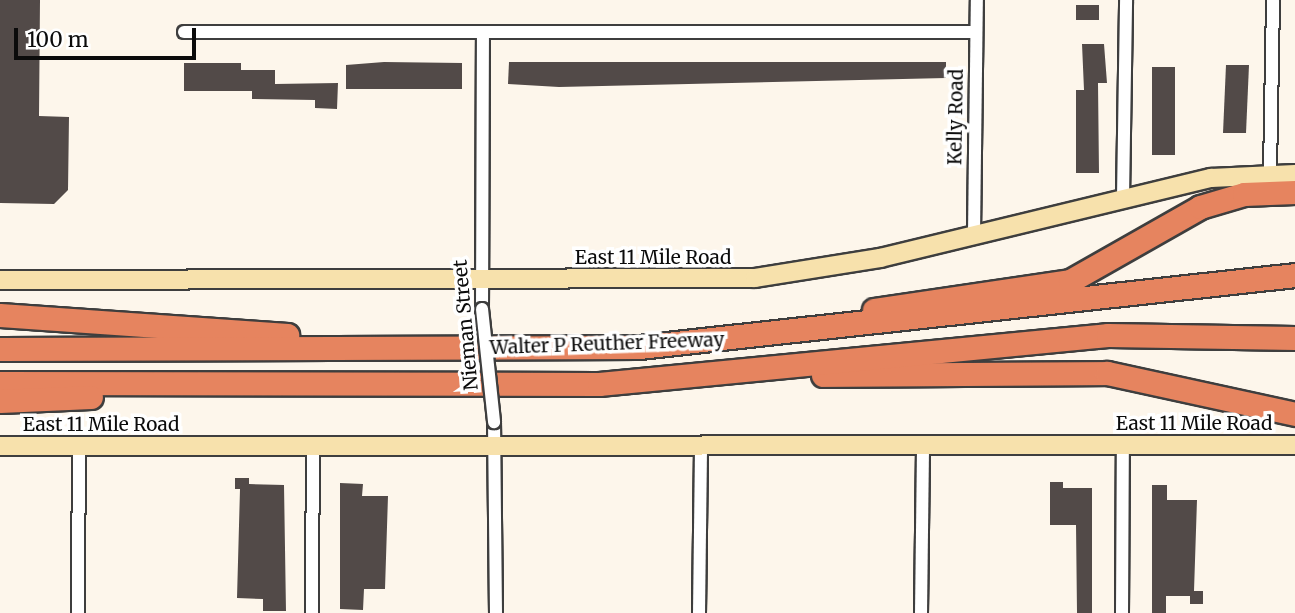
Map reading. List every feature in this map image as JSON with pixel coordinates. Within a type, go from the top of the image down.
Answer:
[{"type":"highway","points":[[780,335],[885,307],[1070,281],[1200,207],[1244,194],[1295,192]]},
{"type":"highway","name":"Walter P Reuther Freeway","points":[[0,349],[555,349],[780,335],[1295,275]]},
{"type":"highway","points":[[0,315],[317,336],[456,336],[555,349]]},
{"type":"highway","name":"Walter P Reuther Freeway","points":[[0,383],[600,384],[771,371],[1108,335],[1295,338]]},
{"type":"highway","points":[[771,371],[860,377],[1107,373],[1196,388],[1295,414]]},
{"type":"highway","points":[[0,401],[156,396],[236,385]]},
{"type":"main road","name":"East 11 Mile Road","points":[[0,281],[755,278],[867,260],[1123,197],[1270,172],[1295,174]]},
{"type":"main road","name":"East 11 Mile Road","points":[[0,446],[1295,445]]},
{"type":"street","name":"Kelly Road","points":[[975,234],[977,0]]},
{"type":"street","points":[[1123,197],[1126,0]]},
{"type":"street","points":[[1270,172],[1273,0]]},
{"type":"street","points":[[184,32],[976,32]]},
{"type":"street","name":"Nieman Street","points":[[483,33],[478,279],[497,445],[496,613]]},
{"type":"street","points":[[78,613],[79,445]]},
{"type":"street","points":[[699,613],[701,445]]},
{"type":"street","points":[[921,613],[923,445]]},
{"type":"street","points":[[1122,613],[1123,445]]},
{"type":"street","points":[[312,613],[313,446]]},
{"type":"building","points":[[0,0],[40,0],[39,116],[69,117],[68,190],[54,204],[0,203]]},
{"type":"building","points":[[1076,5],[1099,5],[1099,20],[1076,20]]},
{"type":"building","points":[[1082,44],[1104,44],[1107,83],[1098,83],[1099,173],[1076,173],[1076,90],[1084,90]]},
{"type":"building","points":[[384,62],[462,63],[462,89],[346,89],[346,65]]},
{"type":"building","points":[[509,62],[946,62],[946,78],[559,87],[508,84]]},
{"type":"building","points":[[184,63],[241,63],[241,70],[275,70],[275,84],[338,83],[337,109],[315,108],[315,100],[252,99],[252,91],[184,91]]},
{"type":"building","points":[[1226,65],[1249,65],[1246,133],[1223,133]]},
{"type":"building","points":[[1152,67],[1175,67],[1175,155],[1152,155]]},
{"type":"building","points":[[235,478],[249,478],[249,484],[284,485],[286,611],[263,611],[263,599],[237,598],[240,489],[235,489]]},
{"type":"building","points":[[1050,482],[1063,482],[1063,488],[1092,488],[1092,613],[1077,613],[1076,525],[1050,525]]},
{"type":"building","points":[[340,483],[363,484],[362,496],[388,496],[385,589],[364,589],[363,610],[340,609]]},
{"type":"building","points":[[1152,485],[1167,485],[1167,500],[1197,500],[1194,591],[1203,591],[1203,604],[1190,604],[1190,596],[1166,596],[1166,613],[1152,613]]}]
